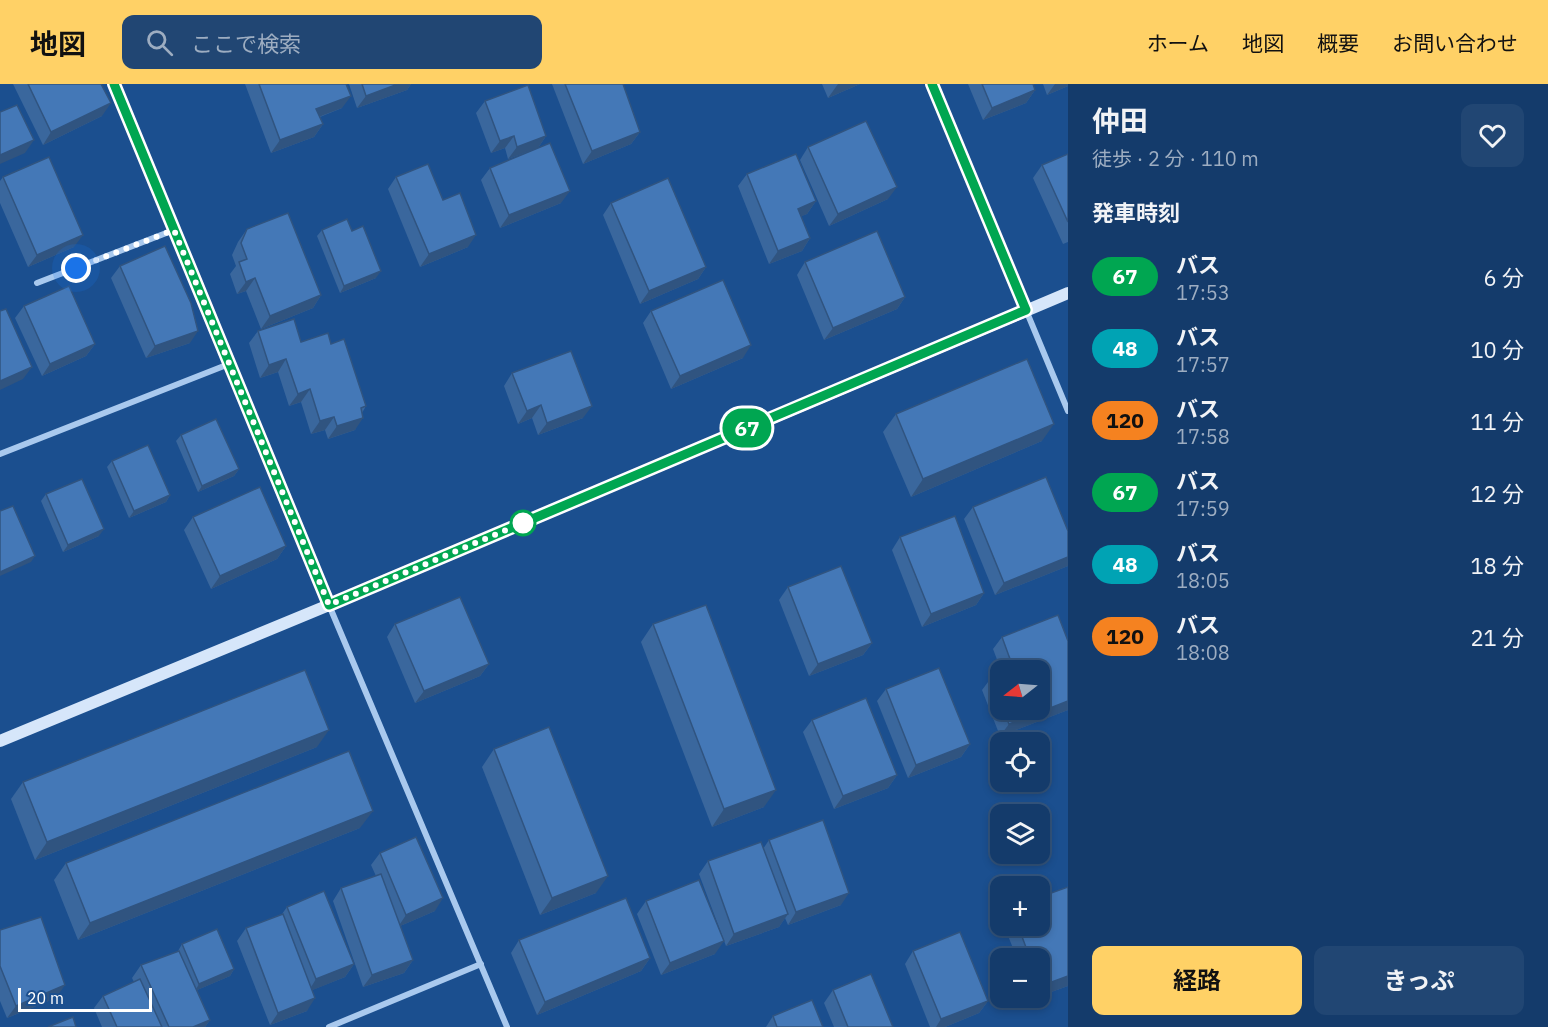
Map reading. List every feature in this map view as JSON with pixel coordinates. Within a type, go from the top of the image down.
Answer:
[{"type":"street","points":[[114,84],[329,605],[507,1027]]},
{"type":"street","points":[[932,84],[1068,411]]},
{"type":"street","points":[[37,283],[174,230]]},
{"type":"street","points":[[0,741],[329,605],[1068,293]]},
{"type":"street","points":[[0,454],[229,363]]},
{"type":"street","points":[[329,1027],[481,964]]},
{"type":"building","points":[[28,84],[101,84],[111,103],[51,132]]},
{"type":"building","points":[[259,84],[346,84],[351,96],[316,109],[323,124],[280,140]]},
{"type":"building","points":[[362,84],[398,84],[366,96]]},
{"type":"building","points":[[565,84],[623,84],[640,132],[592,151]]},
{"type":"building","points":[[982,84],[1033,84],[1035,90],[992,108]]},
{"type":"building","points":[[528,85],[546,136],[517,147],[514,136],[500,141],[485,101]]},
{"type":"building","points":[[17,105],[34,140],[0,155],[0,112]]},
{"type":"building","points":[[866,121],[897,187],[838,214],[808,147]]},
{"type":"building","points":[[550,143],[570,191],[509,215],[490,168]]},
{"type":"building","points":[[796,154],[816,201],[798,209],[810,238],[778,251],[747,174]]},
{"type":"building","points":[[1068,154],[1068,222],[1042,165]]},
{"type":"building","points":[[49,157],[83,235],[37,255],[3,177]]},
{"type":"building","points":[[428,164],[443,200],[460,193],[476,235],[429,254],[396,177]]},
{"type":"building","points":[[668,178],[706,267],[649,291],[611,203]]},
{"type":"building","points":[[288,213],[321,295],[270,316],[255,278],[246,282],[239,262],[247,259],[241,243],[247,229]]},
{"type":"building","points":[[347,219],[352,231],[363,226],[381,271],[344,286],[322,230]]},
{"type":"building","points":[[877,231],[905,297],[833,328],[805,262]]},
{"type":"building","points":[[165,246],[191,303],[198,331],[155,346],[120,266]]},
{"type":"building","points":[[723,280],[751,345],[680,376],[651,311]]},
{"type":"building","points":[[69,286],[95,344],[50,364],[24,306]]},
{"type":"building","points":[[6,309],[32,367],[0,381],[0,311]]},
{"type":"building","points":[[294,319],[301,342],[328,333],[331,344],[344,339],[366,406],[361,408],[363,418],[337,426],[334,417],[320,421],[310,389],[298,394],[286,359],[269,365],[258,331]]},
{"type":"building","points":[[571,351],[592,406],[547,423],[541,405],[527,411],[512,373]]},
{"type":"building","points":[[1027,359],[1054,424],[923,479],[896,414]]},
{"type":"building","points":[[216,419],[239,469],[202,486],[181,435]]},
{"type":"building","points":[[148,445],[170,495],[134,511],[112,461]]},
{"type":"building","points":[[1046,477],[1068,531],[1068,557],[1004,583],[973,507]]},
{"type":"building","points":[[82,479],[104,529],[68,545],[46,494]]},
{"type":"building","points":[[260,487],[286,546],[220,576],[193,517]]},
{"type":"building","points":[[13,506],[35,556],[0,572],[0,511]]},
{"type":"building","points":[[955,516],[984,593],[931,614],[900,537]]},
{"type":"building","points":[[841,566],[872,643],[818,664],[788,587]]},
{"type":"building","points":[[460,597],[489,664],[424,691],[395,624]]},
{"type":"building","points":[[706,605],[776,790],[724,809],[653,624]]},
{"type":"building","points":[[1058,615],[1068,641],[1068,701],[1050,708],[1050,660],[1010,660],[1002,637]]},
{"type":"building","points":[[939,668],[970,744],[916,765],[886,689]]},
{"type":"building","points":[[305,670],[329,730],[47,842],[23,782]]},
{"type":"building","points":[[866,698],[897,775],[843,796],[812,720]]},
{"type":"building","points":[[1007,720],[1019,720],[1009,724]]},
{"type":"building","points":[[549,727],[608,876],[552,898],[494,749]]},
{"type":"building","points":[[349,751],[373,811],[90,923],[66,863]]},
{"type":"building","points":[[823,820],[849,893],[796,912],[769,840]]},
{"type":"building","points":[[416,837],[443,898],[406,915],[380,853]]},
{"type":"building","points":[[761,842],[788,914],[734,934],[708,861]]},
{"type":"building","points":[[381,874],[413,960],[372,975],[341,888]]},
{"type":"building","points":[[699,880],[724,941],[670,963],[646,901]]},
{"type":"building","points":[[1068,887],[1068,976],[1050,983],[1050,948],[1026,948],[1022,936],[1050,936],[1050,893]]},
{"type":"building","points":[[324,891],[354,964],[316,979],[287,907]]},
{"type":"building","points":[[626,898],[650,958],[545,1002],[519,940]]},
{"type":"building","points":[[283,914],[315,998],[278,1013],[246,928]]},
{"type":"building","points":[[41,917],[65,985],[16,1006],[0,966],[0,930]]},
{"type":"building","points":[[217,929],[234,969],[199,984],[182,944]]},
{"type":"building","points":[[960,932],[988,1001],[941,1019],[913,951]]},
{"type":"building","points":[[179,951],[210,1020],[193,1027],[169,1027],[141,965]]},
{"type":"building","points":[[871,974],[893,1027],[848,1027],[833,990]]},
{"type":"building","points":[[140,979],[162,1027],[117,1027],[103,996]]},
{"type":"building","points":[[812,1000],[823,1027],[777,1027],[773,1016]]},
{"type":"building","points":[[73,1017],[76,1027],[48,1027]]},
{"type":"bus line","name":"67","points":[[114,84],[329,605],[1026,310],[932,84]]},
{"type":"route","points":[[76,268],[174,230],[329,605],[525,522],[523,523]]}]
